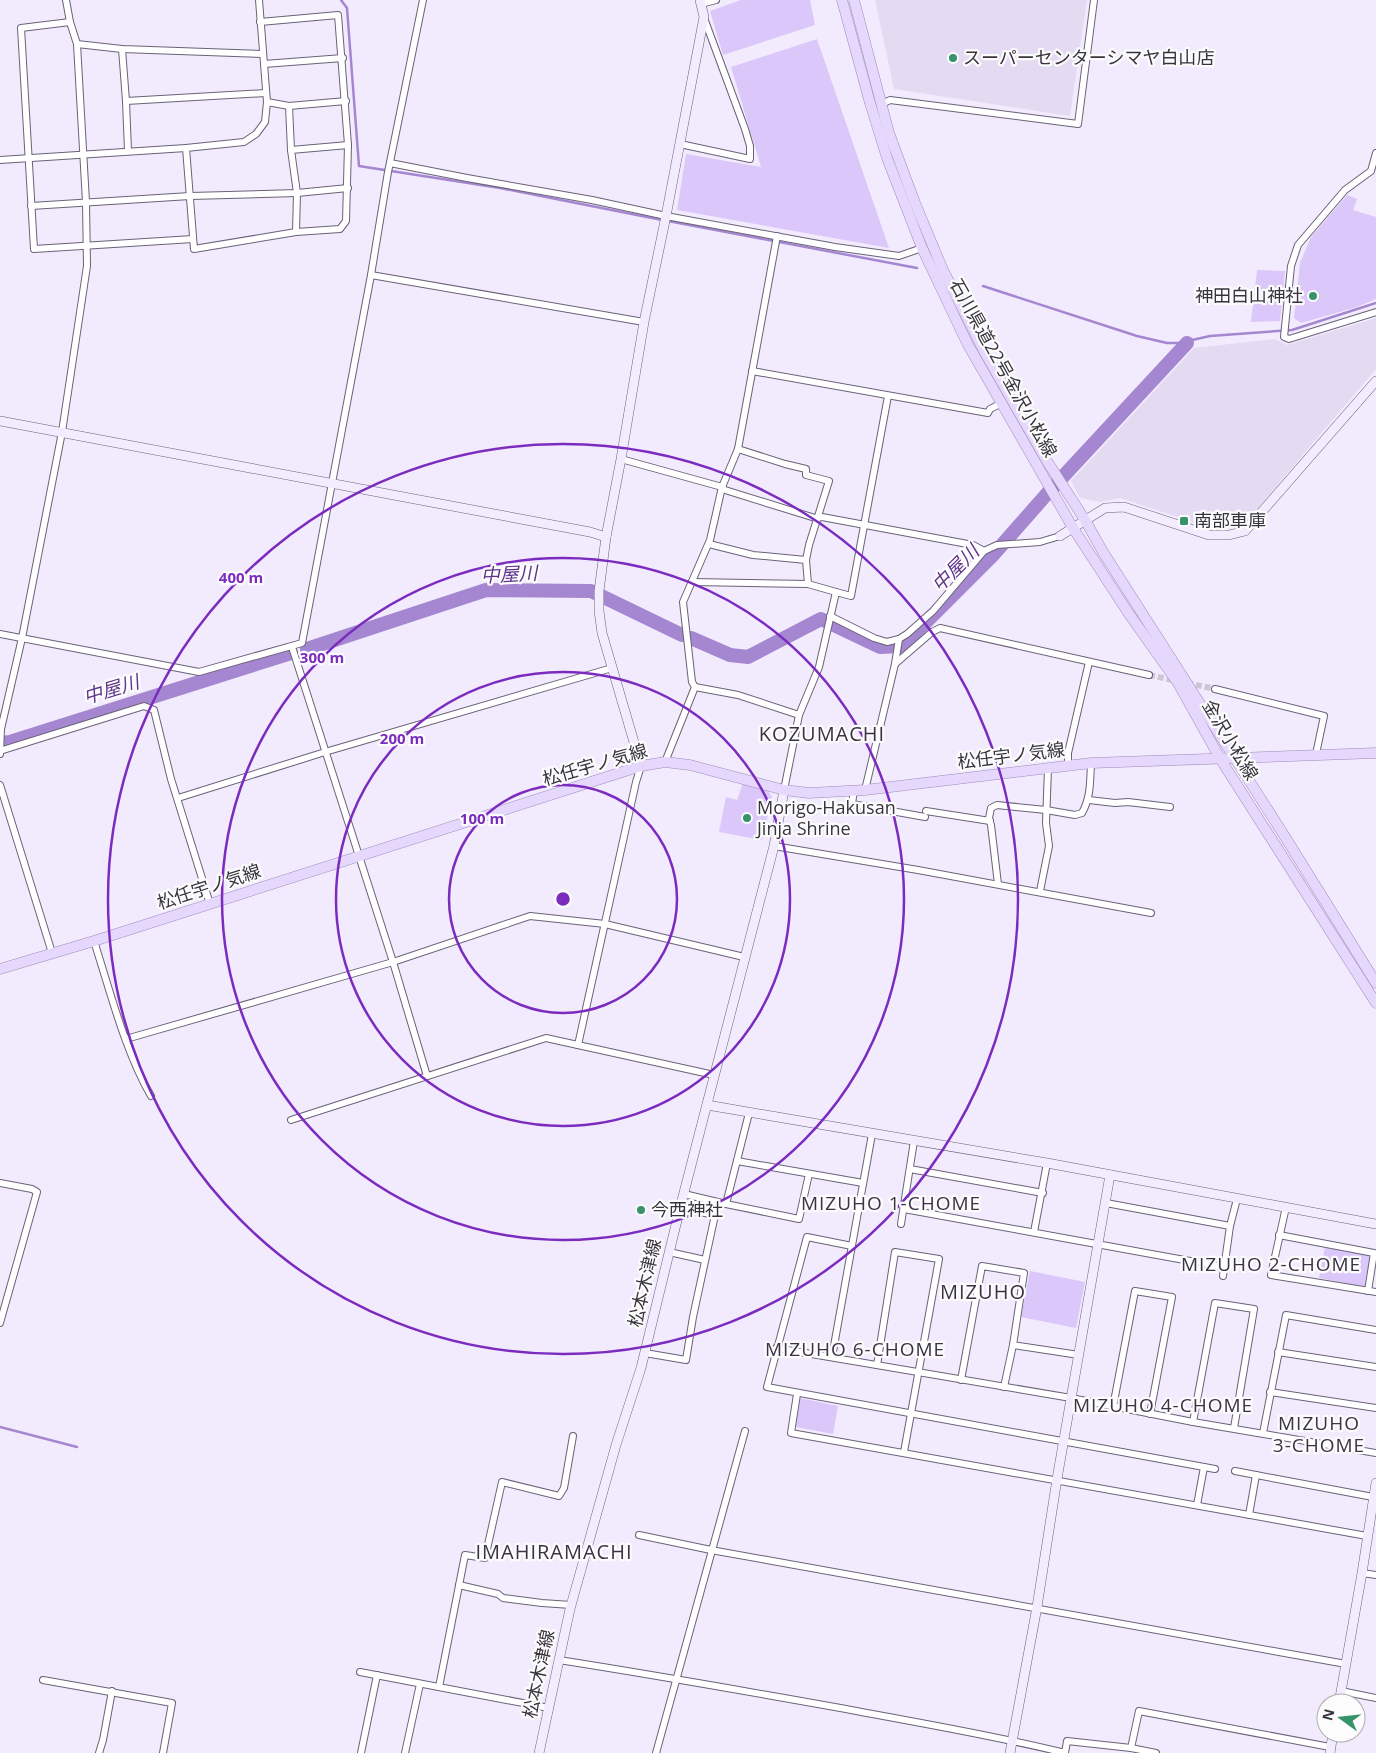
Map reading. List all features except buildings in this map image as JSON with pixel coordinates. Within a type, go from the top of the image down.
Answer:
[{"type":"main road","name":"石川県道22号金沢小松線","points":[[842,0],[887,158],[922,248],[967,343],[1055,495]]},
{"type":"main road","name":"石川県道22号金沢小松線","points":[[854,0],[889,133],[914,203],[943,270],[984,351],[1065,488]]},
{"type":"main road","name":"金沢小松線","points":[[1065,488],[1103,552],[1234,759],[1293,848],[1376,983]]},
{"type":"main road","name":"金沢小松線","points":[[1055,495],[1128,614],[1178,683],[1221,760],[1376,1003]]},
{"type":"main road","name":"松任宇ノ気線","points":[[0,969],[94,941],[641,766],[665,762],[690,765],[784,790],[809,793],[865,790],[1091,763],[1221,760],[1316,754],[1376,753]]},
{"type":"street","points":[[66,0],[77,44],[88,246],[87,266],[62,432],[22,638],[1,729],[0,748],[144,706],[154,710],[171,779],[210,904]]},
{"type":"street","points":[[0,160],[186,148],[244,142],[256,134],[265,122],[267,102],[258,0]]},
{"type":"street","points":[[0,634],[199,672],[302,644],[371,275],[389,168],[422,0]]},
{"type":"street","points":[[680,144],[750,159],[750,146],[704,17],[701,2],[716,0]]},
{"type":"street","points":[[882,104],[890,100],[1078,124],[1094,0]]},
{"type":"street","points":[[186,148],[194,249],[296,232],[340,229],[346,220],[348,146],[343,58],[338,16],[260,22]]},
{"type":"street","points":[[578,1045],[641,766],[602,633],[599,594],[606,537],[644,322],[666,220],[704,17]]},
{"type":"street","points":[[70,22],[21,28],[34,249],[192,239]]},
{"type":"street","points":[[77,44],[122,49],[262,54]]},
{"type":"street","points":[[122,49],[128,151]]},
{"type":"street","points":[[264,64],[343,58]]},
{"type":"street","points":[[126,101],[265,93]]},
{"type":"street","points":[[267,102],[289,106],[346,101]]},
{"type":"street","points":[[289,106],[291,150],[296,193],[296,232]]},
{"type":"street","points":[[291,150],[348,146]]},
{"type":"street","points":[[1376,153],[1373,172],[1345,190],[1298,244],[1291,266],[1284,336],[1289,339],[1376,312]]},
{"type":"street","points":[[389,168],[467,178],[592,200],[666,220],[776,240],[899,256],[922,248]]},
{"type":"street","points":[[31,206],[190,196],[296,193],[348,188]]},
{"type":"street","points":[[776,240],[738,449],[722,487],[708,544],[683,602],[692,682],[695,687],[738,695],[799,715]]},
{"type":"street","points":[[371,275],[644,322]]},
{"type":"street","points":[[752,372],[988,413],[990,409],[1002,403]]},
{"type":"street","points":[[865,790],[898,645],[933,611],[984,551],[997,545],[1040,542],[1060,536],[1104,508],[1124,507],[1209,535],[1229,535],[1245,531],[1376,381]]},
{"type":"street","points":[[692,582],[808,584],[852,596],[888,396]]},
{"type":"street","points":[[0,420],[590,532],[606,537]]},
{"type":"street","points":[[738,449],[806,469],[806,475],[829,481],[809,545],[806,560],[808,584]]},
{"type":"street","points":[[621,459],[722,487],[725,490],[815,518],[973,545],[984,551]]},
{"type":"street","points":[[708,544],[753,555],[806,560]]},
{"type":"street","points":[[784,790],[799,715],[819,667],[836,592]]},
{"type":"street","points":[[829,621],[898,645]]},
{"type":"street","points":[[895,664],[932,632],[940,628],[1149,675]]},
{"type":"street","points":[[292,647],[393,962],[426,1076]]},
{"type":"street","points":[[1068,765],[1068,752],[1089,662]]},
{"type":"street","points":[[178,798],[325,752],[612,668]]},
{"type":"street","points":[[665,762],[695,687]]},
{"type":"street","points":[[1215,689],[1324,716],[1316,754]]},
{"type":"street","points":[[998,884],[990,821],[988,818],[991,808],[997,806],[1046,810],[1075,815],[1082,813],[1088,800],[1091,763]]},
{"type":"street","points":[[1040,891],[1049,846],[1046,823],[1048,768]]},
{"type":"street","points":[[0,785],[52,953]]},
{"type":"street","name":"松本木津線","points":[[538,1753],[572,1604],[616,1445],[645,1353],[680,1208],[774,846],[784,790]]},
{"type":"street","points":[[854,790],[852,804],[990,821]]},
{"type":"street","points":[[1088,800],[1115,804],[1128,802],[1170,807]]},
{"type":"street","points":[[774,846],[1040,891],[1152,913]]},
{"type":"street","points":[[126,1039],[393,962],[530,916],[605,924],[744,957]]},
{"type":"street","points":[[94,941],[126,1039],[143,1083],[151,1096]]},
{"type":"street","points":[[291,1120],[546,1038],[714,1075]]},
{"type":"street","points":[[707,1105],[914,1142],[1110,1174],[1376,1224]]},
{"type":"street","points":[[726,1204],[749,1113]]},
{"type":"street","points":[[832,1357],[872,1134]]},
{"type":"street","points":[[901,1224],[914,1142]]},
{"type":"street","points":[[737,1161],[863,1184]]},
{"type":"street","points":[[1034,1232],[1043,1193],[1047,1163]]},
{"type":"street","points":[[910,1169],[1043,1193]]},
{"type":"street","points":[[684,1194],[799,1219],[809,1174]]},
{"type":"street","points":[[1010,1753],[1014,1740],[1037,1607],[1110,1174]]},
{"type":"street","points":[[0,1183],[32,1189],[36,1192],[2,1307],[0,1323]]},
{"type":"street","points":[[1222,1276],[1230,1226],[1237,1199]]},
{"type":"street","points":[[1106,1203],[1230,1226]]},
{"type":"street","points":[[1286,1207],[1271,1275],[1376,1292]]},
{"type":"street","points":[[645,1353],[686,1360],[693,1317],[715,1215],[680,1208]]},
{"type":"street","points":[[904,1210],[1223,1266]]},
{"type":"street","points":[[1279,1235],[1374,1252],[1368,1290]]},
{"type":"street","points":[[852,1246],[807,1238],[767,1387],[1215,1469]]},
{"type":"street","points":[[669,1252],[705,1260]]},
{"type":"street","points":[[877,1365],[896,1252],[939,1259],[904,1452]]},
{"type":"street","points":[[962,1380],[982,1266],[1024,1274],[1004,1387]]},
{"type":"street","points":[[1112,1407],[1134,1291],[1172,1297],[1150,1414]]},
{"type":"street","points":[[1193,1422],[1214,1303],[1254,1309],[1234,1428]]},
{"type":"street","points":[[1262,1433],[1286,1315],[1376,1330]]},
{"type":"street","points":[[1013,1344],[1079,1355]]},
{"type":"street","points":[[776,1348],[1071,1398],[1193,1422],[1376,1453]]},
{"type":"street","points":[[1278,1352],[1376,1367]]},
{"type":"street","points":[[1270,1392],[1376,1408]]},
{"type":"street","points":[[797,1394],[791,1433],[1368,1536]]},
{"type":"street","points":[[656,1753],[745,1431]]},
{"type":"street","points":[[439,1687],[466,1555],[485,1558],[502,1482],[559,1496],[564,1488],[573,1436]]},
{"type":"street","points":[[1197,1505],[1204,1467]]},
{"type":"street","points":[[1235,1471],[1374,1497]]},
{"type":"street","points":[[1249,1515],[1256,1475]]},
{"type":"street","points":[[1376,1483],[1341,1691],[1376,1698]]},
{"type":"street","points":[[639,1535],[711,1550],[1037,1607],[1346,1664]]},
{"type":"street","points":[[1362,1573],[1376,1576]]},
{"type":"street","points":[[459,1585],[498,1594],[503,1598],[542,1603],[572,1604]]},
{"type":"street","points":[[559,1660],[676,1678],[1014,1740],[1065,1753],[1067,1741],[1131,1748],[1156,1753]]},
{"type":"street","points":[[360,1672],[549,1708]]},
{"type":"street","points":[[362,1753],[377,1675]]},
{"type":"street","points":[[43,1680],[172,1703],[163,1753]]},
{"type":"street","points":[[405,1753],[420,1684]]},
{"type":"street","points":[[99,1753],[112,1691]]},
{"type":"street","points":[[1131,1748],[1139,1711],[1330,1750]]},
{"type":"shaded area","points":[[741,0],[810,0],[815,25],[723,55],[710,11]]},
{"type":"shaded area","points":[[875,0],[1087,0],[1070,116],[894,89]]},
{"type":"shaded area","points":[[817,39],[889,248],[677,210],[686,154],[761,167],[731,67]]},
{"type":"shaded area","points":[[1347,195],[1357,199],[1353,210],[1376,217],[1376,299],[1357,307],[1301,323],[1294,318],[1300,263],[1311,237]]},
{"type":"shaded area","points":[[1257,270],[1285,271],[1280,321],[1251,322]]},
{"type":"shaded area","points":[[1376,318],[1376,369],[1245,523],[1210,528],[1120,498],[1100,502],[1080,498],[1071,481],[1194,348],[1275,339],[1287,345]]},
{"type":"shaded area","points":[[743,783],[767,789],[772,797],[762,840],[719,832],[726,797],[737,800]]},
{"type":"shaded area","points":[[1325,1247],[1370,1255],[1365,1287],[1319,1278]]},
{"type":"shaded area","points":[[1030,1271],[1085,1282],[1076,1328],[1021,1317]]},
{"type":"shaded area","points":[[800,1398],[838,1406],[833,1434],[796,1427]]},
{"type":"waterway","points":[[341,0],[347,8],[359,166],[500,188],[662,220]]},
{"type":"waterway","points":[[668,221],[917,268]]},
{"type":"waterway","points":[[983,286],[1137,336],[1167,343],[1187,343],[1210,336],[1292,330],[1376,303]]},
{"type":"waterway","name":"中屋川","points":[[691,638],[730,655],[748,657],[821,619],[880,647],[902,646],[994,554],[1045,496],[1187,343]]},
{"type":"waterway","name":"中屋川","points":[[307,649],[486,590],[591,591],[682,635]]},
{"type":"waterway","name":"中屋川","points":[[0,743],[10,742],[291,653]]},
{"type":"waterway","points":[[0,1427],[77,1447]]},
{"type":"tunnel","points":[[1149,675],[1177,681]]},
{"type":"tunnel","points":[[1187,683],[1215,689]]},
{"type":"place","name":"スーパーセンターシマヤ白山店","points":[[953,58]]},
{"type":"place","name":"神田白山神社","points":[[1313,296]]},
{"type":"place","name":"南部車庫","points":[[1184,521]]},
{"type":"place","name":"Morigo-Hakusan Jinja Shrine","points":[[747,818]]},
{"type":"place","name":"今西神社","points":[[641,1210]]},
{"type":"district","name":"KOZUMACHI","points":[[822,734]]},
{"type":"district","name":"MIZUHO 1-CHOME","points":[[891,1203]]},
{"type":"district","name":"MIZUHO 2-CHOME","points":[[1271,1264]]},
{"type":"district","name":"MIZUHO","points":[[983,1292]]},
{"type":"district","name":"MIZUHO 6-CHOME","points":[[855,1349]]},
{"type":"district","name":"MIZUHO 4-CHOME","points":[[1163,1405]]},
{"type":"district","name":"MIZUHO 3-CHOME","points":[[1319,1434]]},
{"type":"district","name":"IMAHIRAMACHI","points":[[554,1552]]}]
